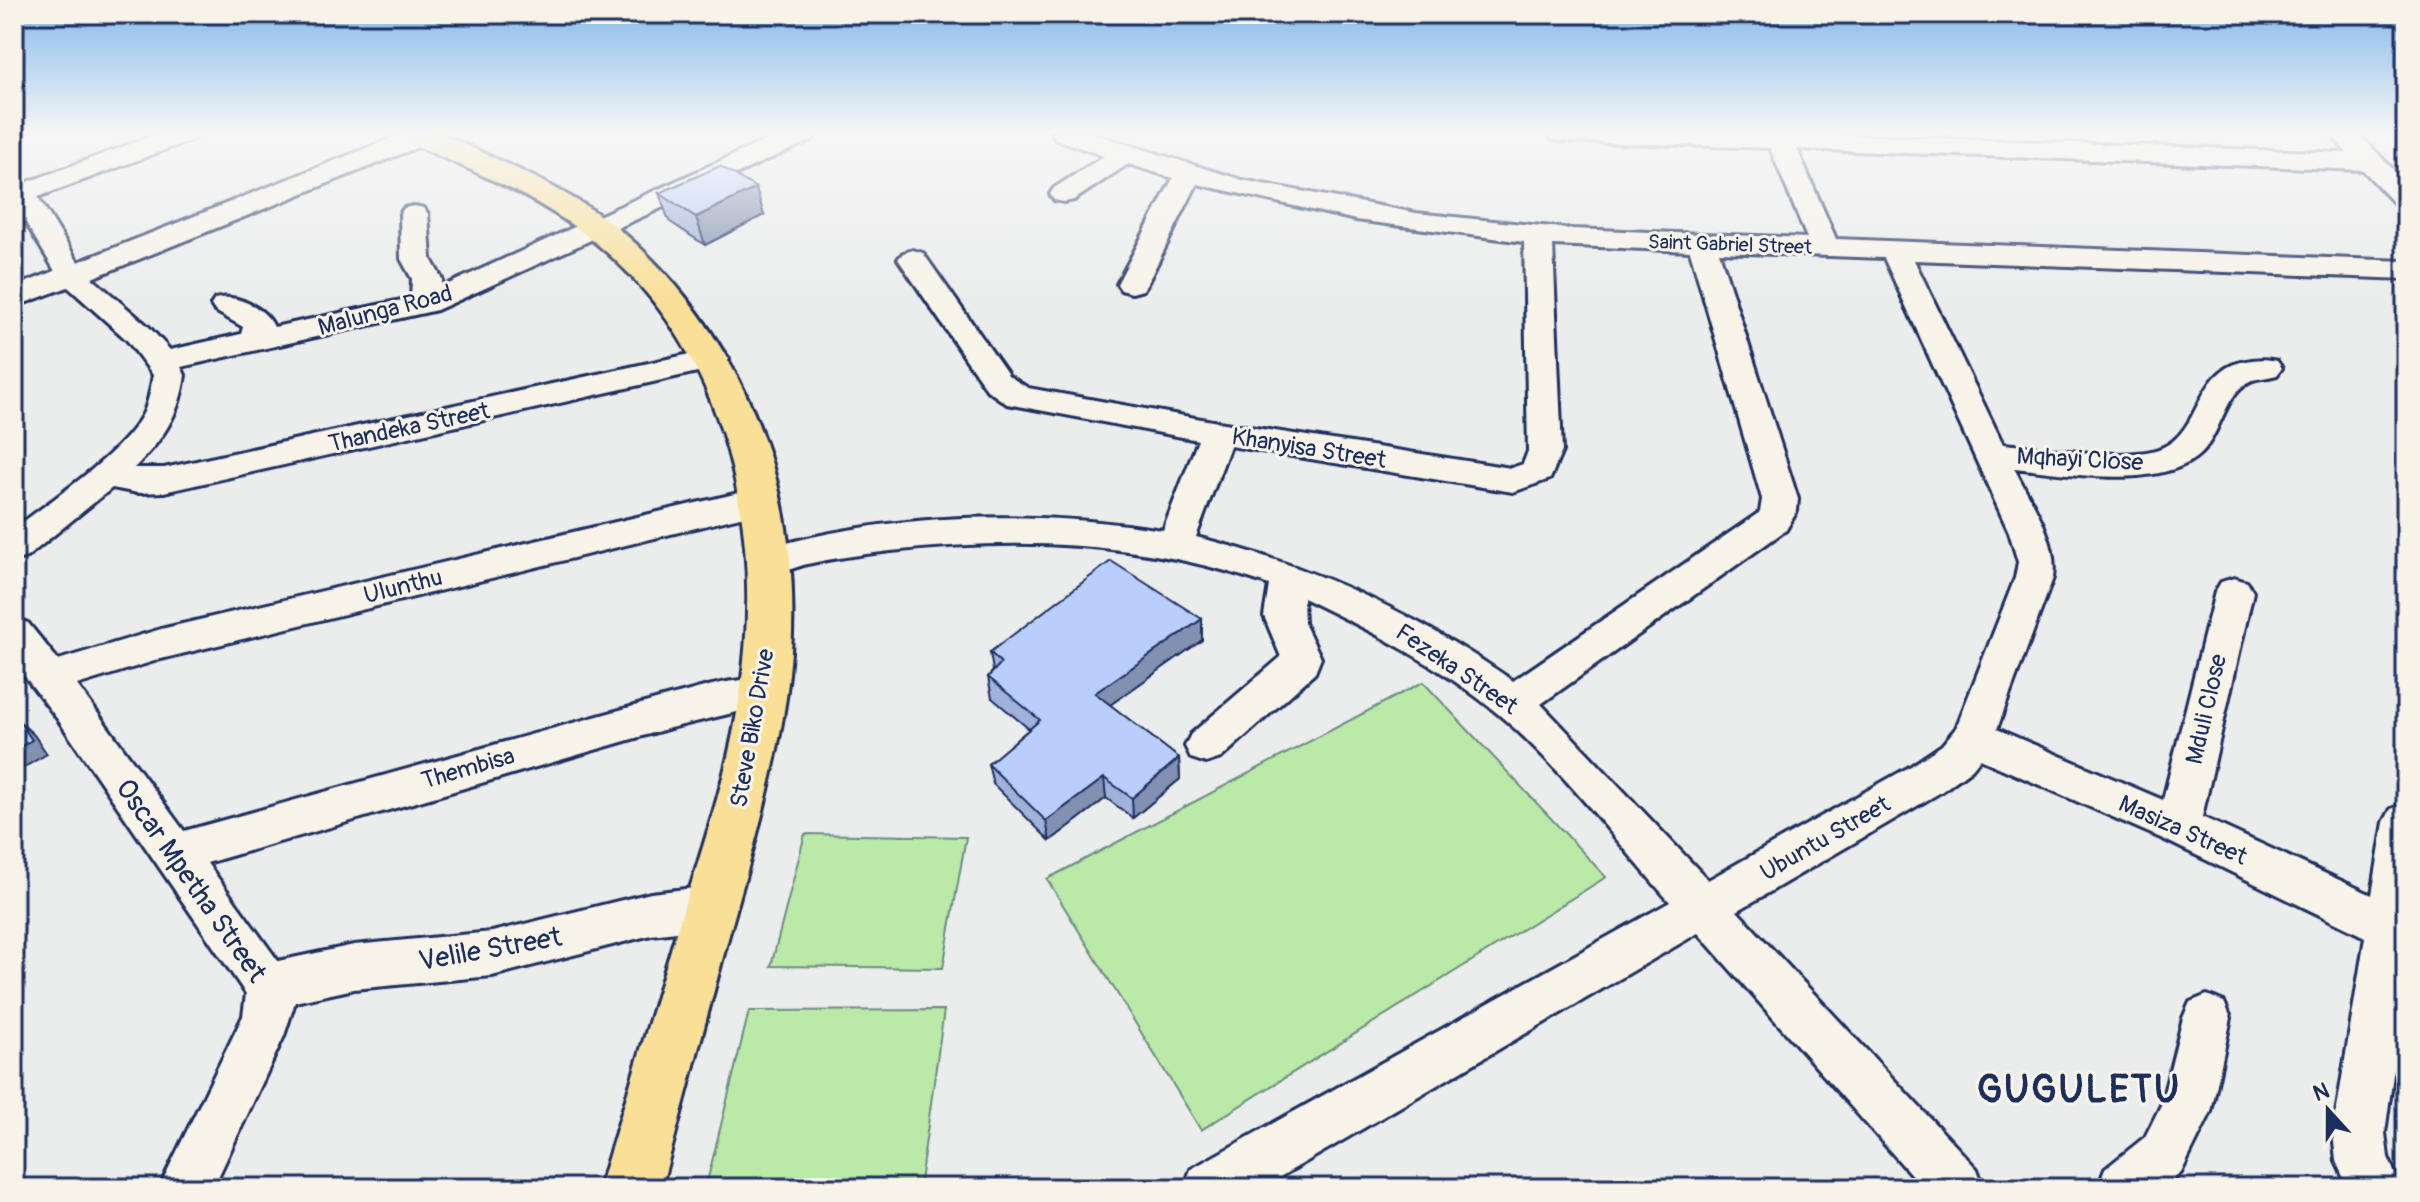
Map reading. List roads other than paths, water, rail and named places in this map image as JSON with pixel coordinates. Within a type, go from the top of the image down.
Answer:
[{"type":"main road","name":"Steve Biko Drive","points":[[527,189],[596,228],[647,271],[676,303],[713,359],[743,424],[760,500],[767,561],[769,629],[763,695],[741,795],[711,907],[630,1188]]},
{"type":"street","points":[[14,298],[283,189]]},
{"type":"street","name":"Malunga Road","points":[[164,361],[426,304],[675,189]]},
{"type":"street","points":[[1064,194],[1071,189]]},
{"type":"street","points":[[1132,284],[1181,189]]},
{"type":"street","name":"Saint Gabriel Street","points":[[1253,189],[1405,219],[1538,235],[1896,252],[2406,270]]},
{"type":"street","points":[[1801,189],[1825,247]]},
{"type":"street","points":[[14,548],[104,475],[159,415],[169,375],[164,361],[73,275],[38,215],[18,190]]},
{"type":"street","points":[[414,214],[416,259],[427,279],[426,304]]},
{"type":"street","name":"Khanyisa Street","points":[[913,259],[1005,390],[1019,397],[1218,433],[1513,480],[1538,471],[1545,451],[1538,235]]},
{"type":"street","points":[[1512,703],[1773,521],[1779,511],[1780,499],[1702,243]]},
{"type":"street","name":"Ubuntu Street","points":[[1210,1188],[1926,779],[1957,757],[1973,737],[2034,578],[2037,562],[2027,532],[1896,252]]},
{"type":"street","points":[[226,305],[257,322],[259,327],[255,341]]},
{"type":"street","name":"Thandeka Street","points":[[104,475],[138,481],[175,478],[713,359]]},
{"type":"street","name":"Mqhayi Close","points":[[1991,454],[2123,463],[2164,461],[2193,443],[2222,389],[2236,373],[2266,368]]},
{"type":"street","points":[[1176,542],[1218,433]]},
{"type":"street","name":"Ulunthu","points":[[48,679],[161,644],[760,500]]},
{"type":"street","name":"Fezeka Street","points":[[767,561],[830,546],[934,532],[1046,528],[1176,542],[1290,578],[1356,605],[1407,632],[1512,703],[1574,764],[1958,1188]]},
{"type":"street","points":[[1206,746],[1301,662],[1299,650],[1281,615],[1283,596],[1290,578]]},
{"type":"street","name":"Mduli Close","points":[[2178,826],[2234,592]]},
{"type":"street","name":"Oscar Mpetha Street","points":[[14,633],[268,986],[271,1000],[267,1020],[185,1188]]},
{"type":"street","name":"Thembisa","points":[[175,853],[670,712],[737,696],[763,695]]},
{"type":"street","name":"Masiza Street","points":[[1973,737],[2178,826],[2392,927]]},
{"type":"street","points":[[2375,1188],[2362,1161],[2359,1133],[2406,822]]},
{"type":"street","name":"Velile Street","points":[[268,986],[354,967],[492,954],[651,914],[711,907]]},
{"type":"street","points":[[2124,1188],[2163,1155],[2185,1112],[2207,1018]]},
{"type":"district","name":"GUGULETU","points":[[2079,1089]]}]
